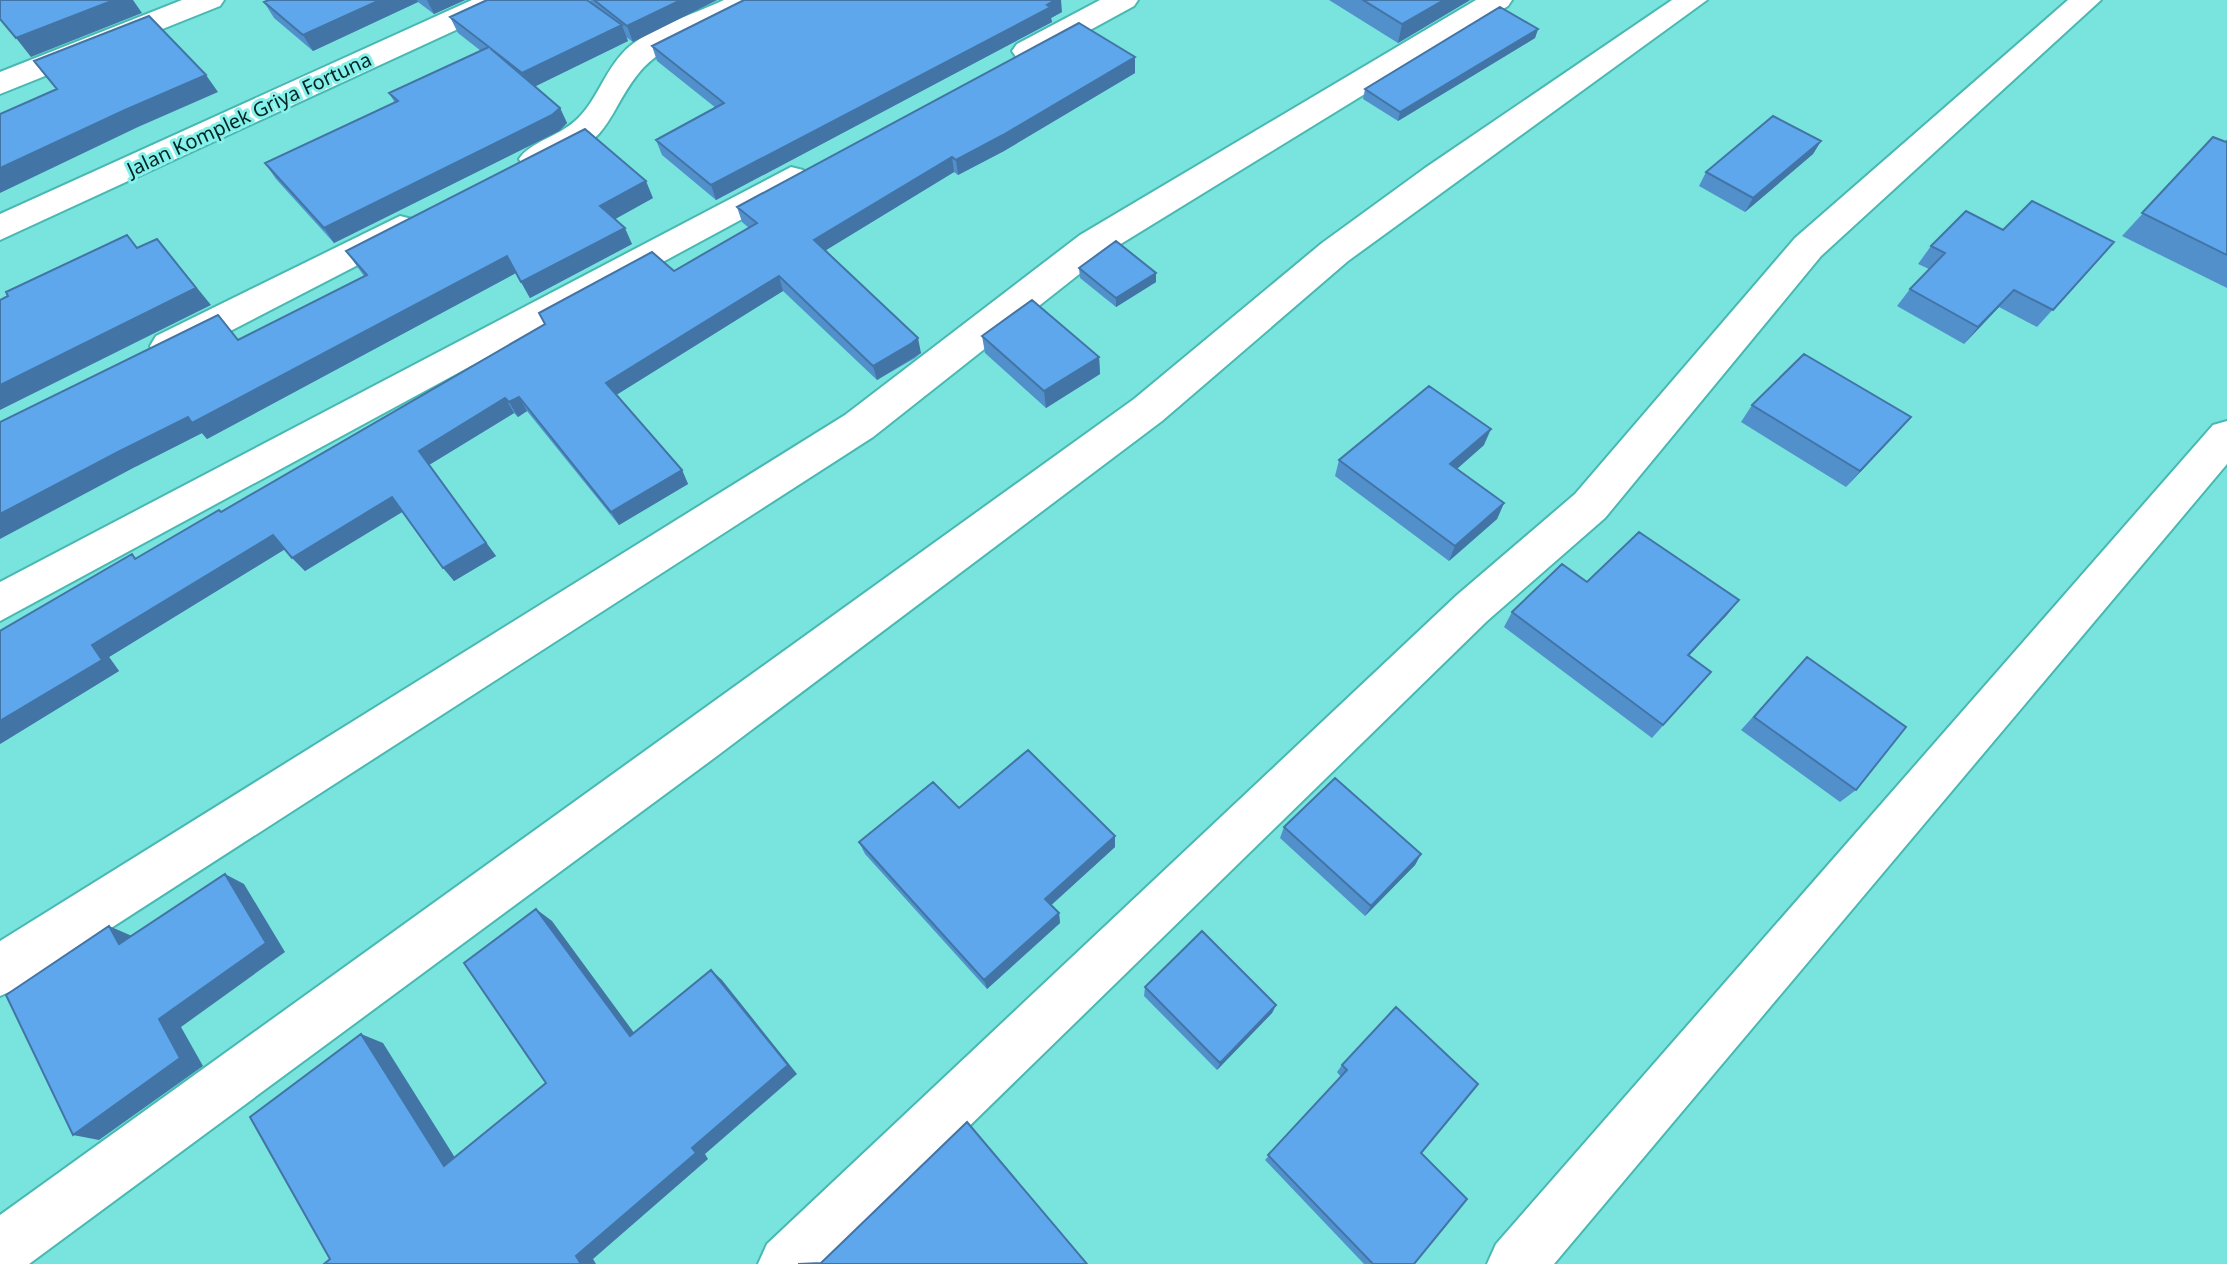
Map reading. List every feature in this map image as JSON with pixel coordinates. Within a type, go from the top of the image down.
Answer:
[{"type":"street","points":[[0,84],[209,0]]},
{"type":"street","name":"Jalan Komplek Griya Fortuna","points":[[0,228],[497,0]]},
{"type":"street","points":[[503,176],[573,141],[592,124],[633,60],[659,42],[749,0]]},
{"type":"street","points":[[994,69],[1123,0]]},
{"type":"street","points":[[0,970],[859,426],[1093,244],[1497,0]]},
{"type":"street","points":[[0,1250],[701,741],[1148,410],[1335,252],[1437,176],[1692,0]]},
{"type":"street","points":[[787,1264],[1472,608],[1590,506],[1808,247],[2086,0]]},
{"type":"street","points":[[0,603],[826,159]]},
{"type":"street","points":[[140,360],[433,212]]},
{"type":"street","points":[[1516,1264],[2227,436]]},
{"type":"building","points":[[0,0],[114,0],[16,38],[0,19]]},
{"type":"building","points":[[380,0],[303,35],[264,2]]},
{"type":"building","points":[[487,0],[587,0],[622,25],[522,73],[490,48],[560,108],[552,115],[324,228],[265,163],[398,101],[389,93],[489,47],[450,17]]},
{"type":"building","points":[[594,0],[681,0],[627,26]]},
{"type":"building","points":[[744,0],[1055,0],[1047,5],[1051,7],[711,185],[656,140],[724,103],[652,46]]},
{"type":"building","points":[[1363,0],[1444,0],[1402,24]]},
{"type":"building","points":[[1500,7],[1538,29],[1400,112],[1365,89]]},
{"type":"building","points":[[149,16],[206,75],[0,168],[0,114],[57,89],[34,61]]},
{"type":"building","points":[[1079,23],[1135,57],[1003,135],[956,160],[952,157],[814,240],[918,338],[912,343],[873,366],[779,276],[606,383],[682,470],[611,512],[519,397],[509,402],[505,398],[419,451],[486,543],[443,568],[392,497],[292,558],[273,535],[92,645],[102,660],[0,721],[0,631],[132,554],[135,559],[219,510],[221,512],[545,324],[539,313],[652,252],[674,271],[757,223],[737,207]]},
{"type":"building","points":[[1773,116],[1821,141],[1753,198],[1706,172]]},
{"type":"building","points":[[585,129],[646,181],[600,206],[625,228],[521,282],[507,256],[192,423],[188,417],[0,514],[0,422],[218,315],[238,340],[367,275],[346,251]]},
{"type":"building","points":[[2213,137],[2227,141],[2227,255],[2142,213]]},
{"type":"building","points":[[2032,201],[2114,242],[2053,310],[2014,290],[1978,327],[1910,289],[1945,253],[1931,246],[1966,211],[2003,230]]},
{"type":"building","points":[[127,235],[137,248],[157,239],[196,288],[0,385],[0,300],[8,296],[6,292]]},
{"type":"building","points":[[1116,241],[1156,273],[1116,298],[1079,268]]},
{"type":"building","points":[[1032,300],[1099,357],[1044,391],[982,336]]},
{"type":"building","points":[[1804,354],[1911,417],[1860,471],[1752,405]]},
{"type":"building","points":[[1429,386],[1491,429],[1450,464],[1504,503],[1455,546],[1339,460]]},
{"type":"building","points":[[1639,532],[1739,600],[1688,655],[1711,672],[1663,725],[1512,612],[1562,564],[1587,582]]},
{"type":"building","points":[[1807,657],[1906,727],[1856,790],[1754,717]]},
{"type":"building","points":[[1028,750],[1115,836],[1045,899],[1059,913],[984,980],[859,842],[933,782],[959,808]]},
{"type":"building","points":[[1335,778],[1421,854],[1371,906],[1284,827]]},
{"type":"building","points":[[225,874],[266,943],[159,1019],[180,1058],[73,1135],[6,995],[109,926],[119,944]]},
{"type":"building","points":[[536,909],[630,1036],[711,970],[788,1065],[692,1148],[696,1153],[576,1256],[581,1264],[324,1264],[330,1259],[250,1117],[361,1034],[444,1166],[546,1083],[464,963]]},
{"type":"building","points":[[1202,931],[1276,1005],[1220,1063],[1145,987]]},
{"type":"building","points":[[1396,1007],[1478,1084],[1421,1153],[1467,1199],[1414,1264],[1373,1264],[1268,1155],[1347,1070],[1342,1065]]},
{"type":"building","points":[[967,1122],[1087,1264],[798,1264],[821,1263]]}]
